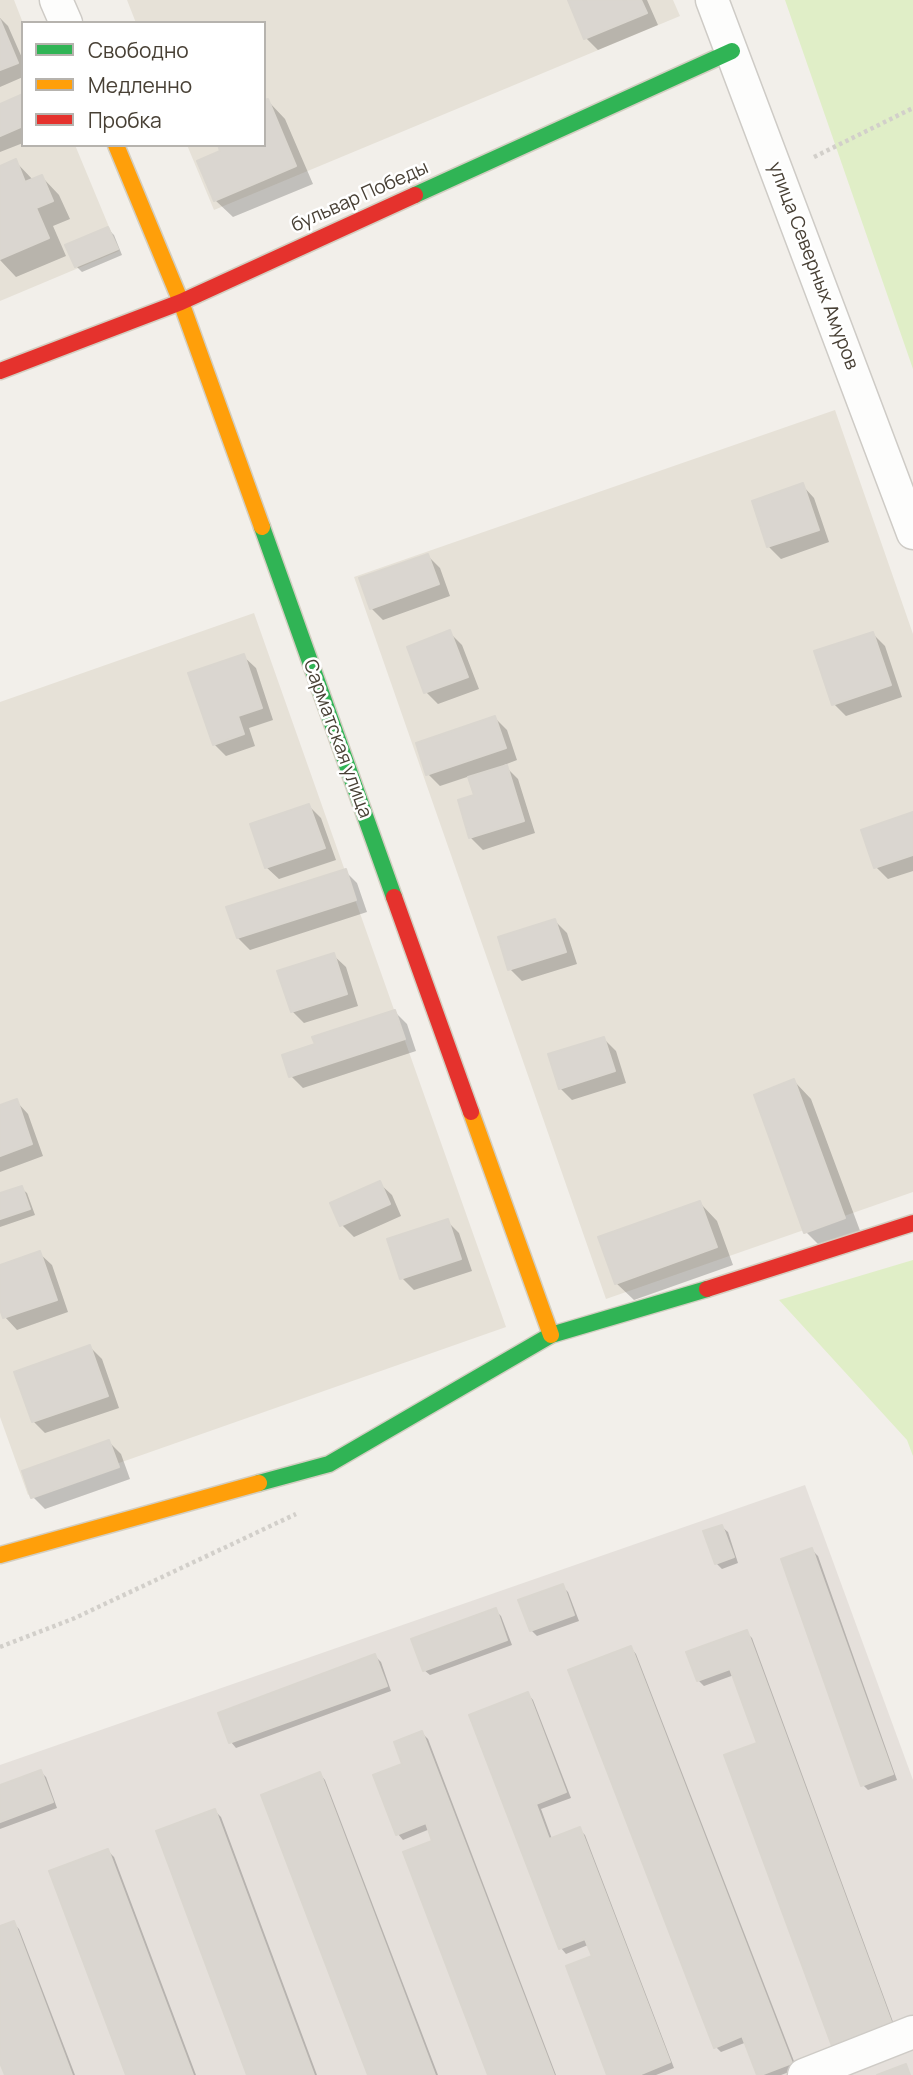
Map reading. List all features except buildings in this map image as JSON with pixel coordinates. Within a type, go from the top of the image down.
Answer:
[{"type":"street","points":[[57,0],[65,21]]},
{"type":"street","name":"улица Северных Амуров","points":[[712,0],[913,533]]},
{"type":"street","name":"бульвар Победы","points":[[0,371],[181,302],[732,51]]},
{"type":"street","name":"Сарматская улица","points":[[117,147],[181,302],[551,1335]]},
{"type":"street","points":[[0,1555],[328,1464],[551,1335],[717,1286],[913,1223]]},
{"type":"street","points":[[804,2075],[913,2032]]},
{"type":"path","points":[[814,157],[913,108]]},
{"type":"path","points":[[0,1647],[75,1618],[297,1513]]},
{"type":"shaded area","points":[[0,0],[14,0],[22,21],[21,147],[76,147],[119,251],[0,301]]},
{"type":"shaded area","points":[[127,0],[673,0],[680,16],[214,210],[188,147],[266,147],[266,21],[135,21]]},
{"type":"shaded area","points":[[835,410],[913,634],[913,1192],[606,1299],[354,577]]},
{"type":"shaded area","points":[[254,613],[506,1327],[28,1495],[0,1417],[0,702]]},
{"type":"shaded area","points":[[805,1485],[913,1780],[913,2075],[0,2075],[0,1765]]},
{"type":"green space","points":[[785,0],[913,0],[913,369]]},
{"type":"green space","points":[[913,1260],[913,1456],[907,1440],[779,1300]]},
{"type":"traffic: fast","points":[[415,195],[732,51]]},
{"type":"traffic: fast","points":[[262,527],[394,897]]},
{"type":"traffic: fast","points":[[259,1483],[329,1464],[551,1335],[707,1289]]},
{"type":"traffic: slow","points":[[117,147],[181,302],[262,527]]},
{"type":"traffic: slow","points":[[471,1112],[551,1335]]},
{"type":"traffic: slow","points":[[0,1555],[259,1483]]},
{"type":"traffic: jam","points":[[0,371],[181,302],[415,195]]},
{"type":"traffic: jam","points":[[394,897],[471,1112]]},
{"type":"traffic: jam","points":[[707,1289],[913,1223]]}]
